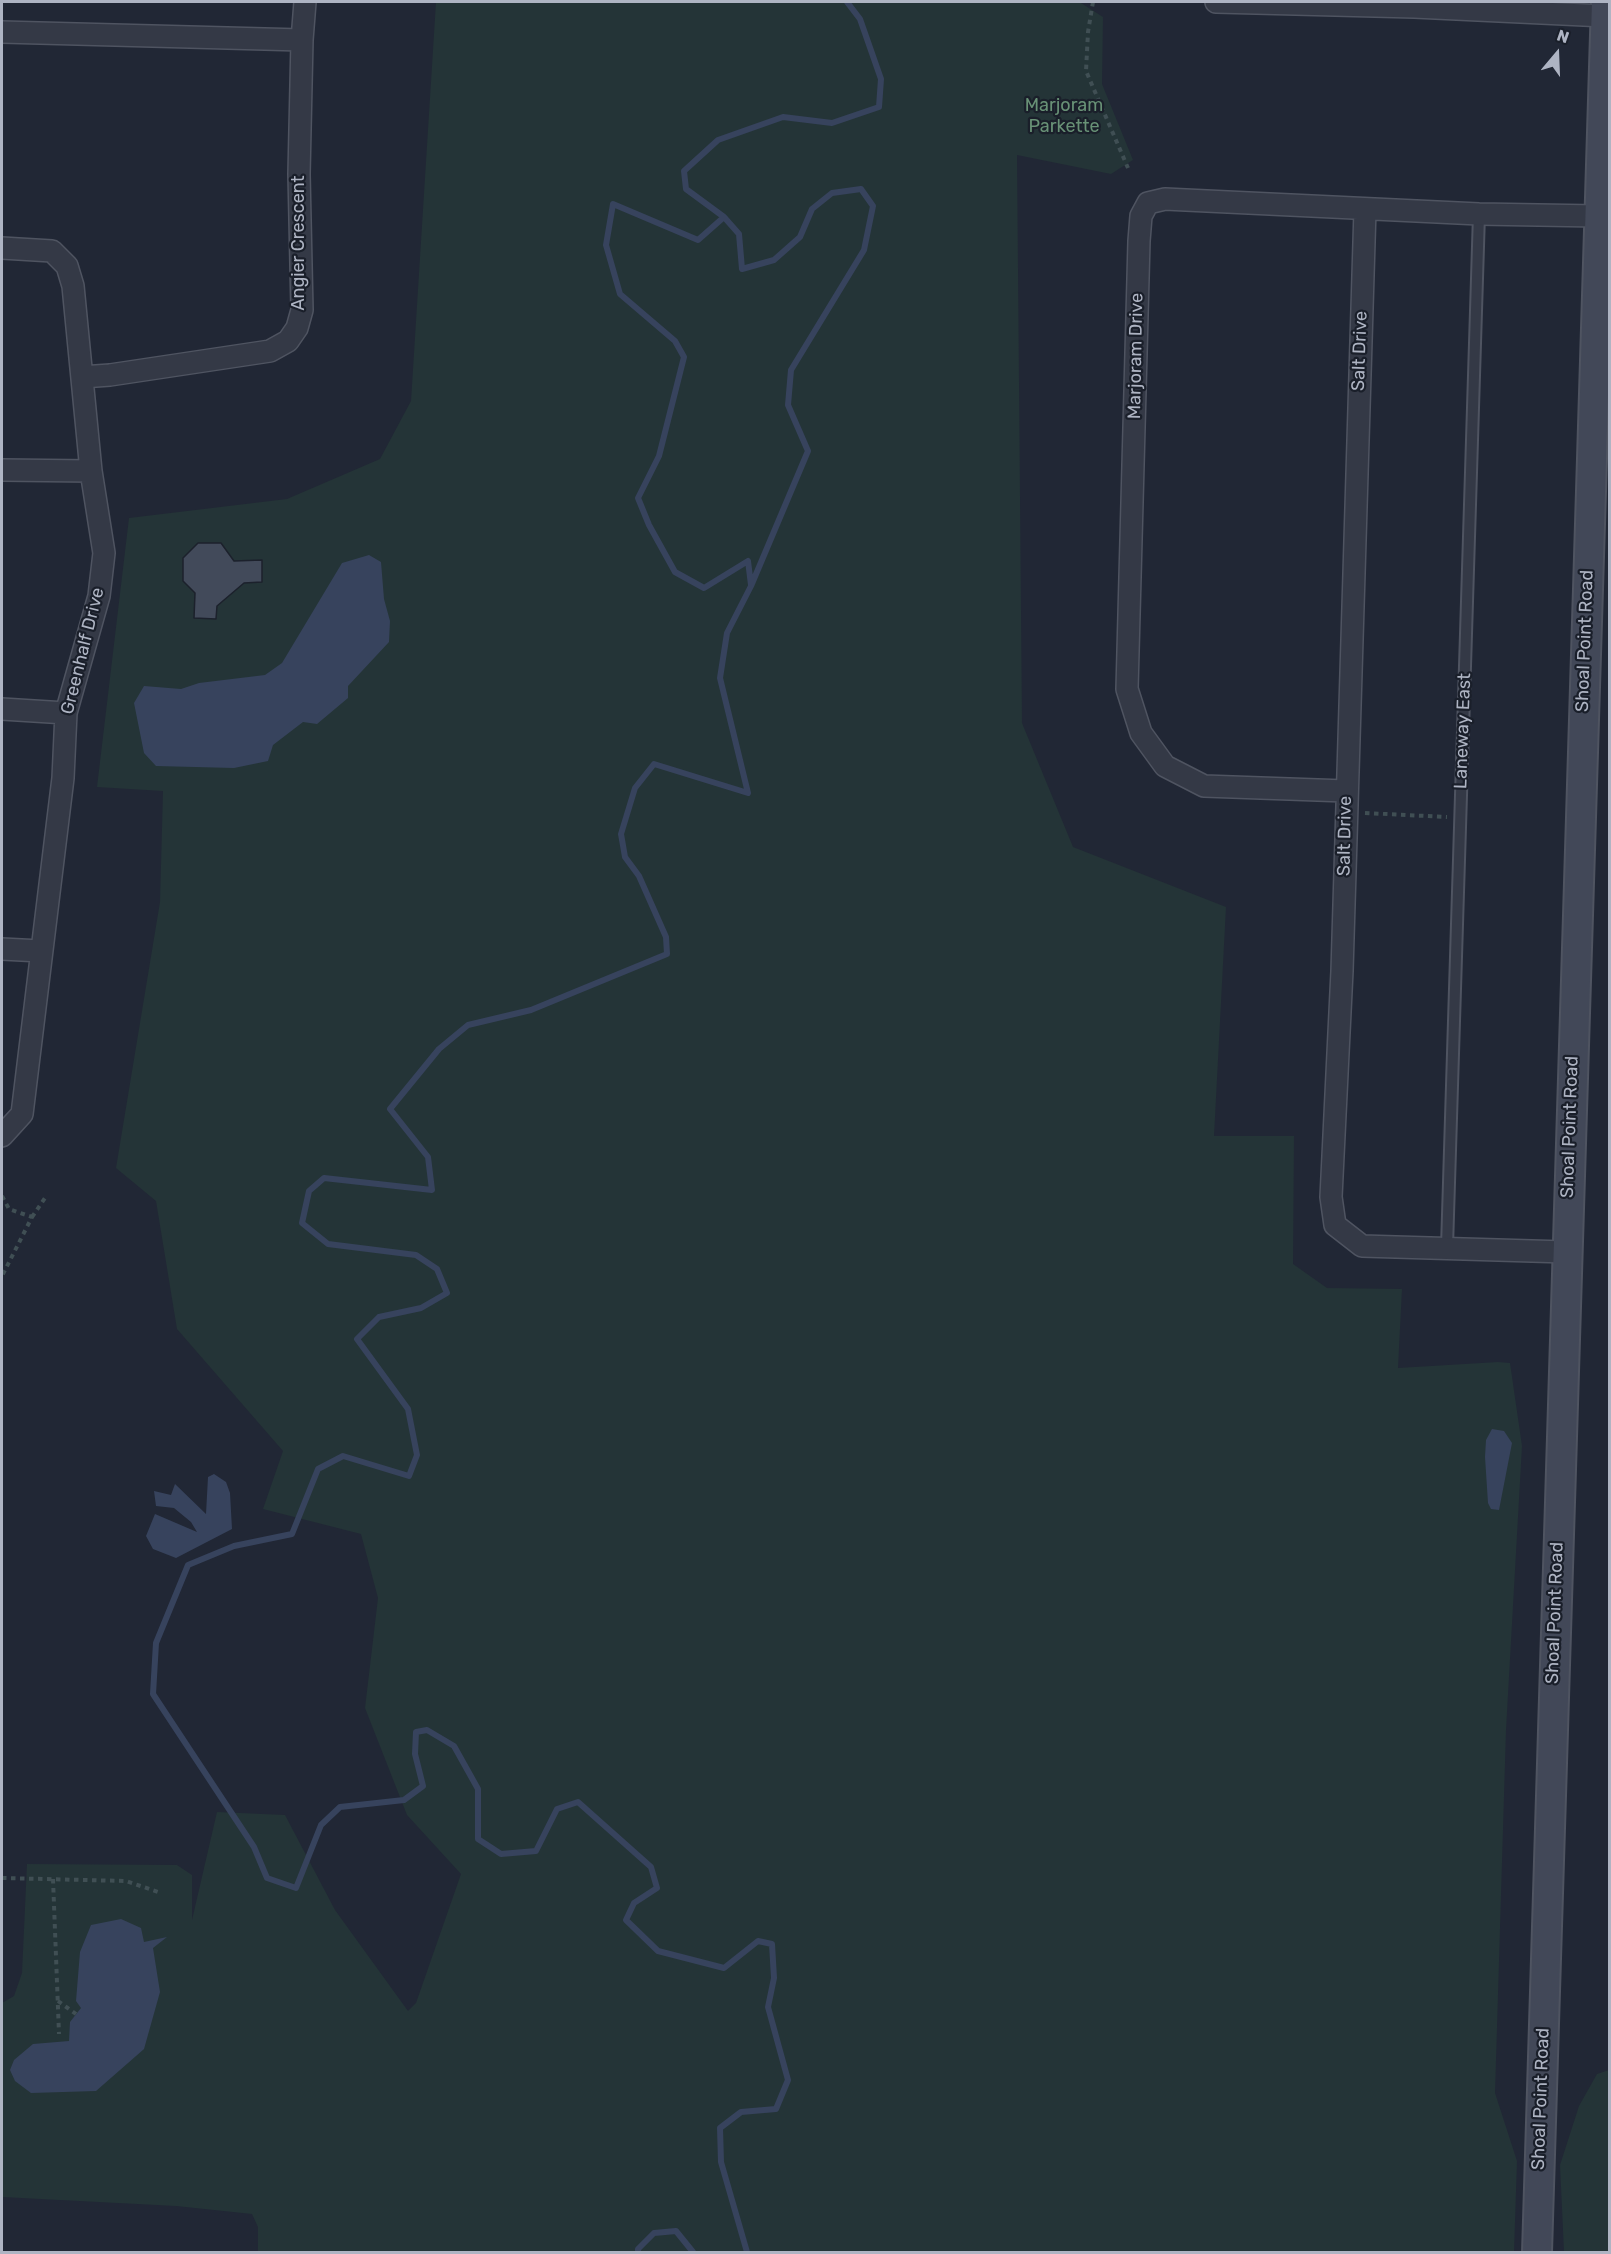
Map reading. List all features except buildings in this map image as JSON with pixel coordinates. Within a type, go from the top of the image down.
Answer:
[{"type":"street","name":"Angier Crescent","points":[[82,377],[110,375],[270,351],[288,341],[297,328],[302,310],[299,174],[305,2]]},
{"type":"street","points":[[1216,2],[1606,9]]},
{"type":"street","name":"Shoal Point Road","points":[[1537,2253],[1606,9]]},
{"type":"street","points":[[2,32],[302,40]]},
{"type":"street","name":"Marjoram Drive","points":[[1346,791],[1204,786],[1165,766],[1141,733],[1127,689],[1141,216],[1148,203],[1165,199],[1479,214],[1598,216]]},
{"type":"street","name":"Salt Drive","points":[[1365,209],[1342,971],[1331,1197],[1335,1225],[1362,1246],[1566,1252]]},
{"type":"street","name":"Greenhalf Drive","points":[[2,248],[52,251],[67,266],[73,286],[91,471],[104,553],[99,596],[66,713],[63,778],[22,1114],[2,1136]]},
{"type":"street","points":[[2,470],[91,471]]},
{"type":"street","points":[[2,709],[66,713]]},
{"type":"street","points":[[2,949],[41,951]]},
{"type":"lane","name":"Laneway East","points":[[1447,1247],[1479,214]]},
{"type":"path","points":[[1093,2],[1088,32],[1086,71],[1128,168]]},
{"type":"path","points":[[1358,813],[1461,817]]},
{"type":"path","points":[[2,1196],[9,1209],[32,1217]]},
{"type":"path","points":[[2,1276],[32,1217],[45,1198]]},
{"type":"path","points":[[2,1878],[126,1881],[161,1893]]},
{"type":"path","points":[[53,1879],[59,2034]]},
{"type":"path","points":[[58,2001],[76,2014]]},
{"type":"green space","name":"Marjoram Parkette","points":[[436,2],[1046,2],[1081,3],[1103,17],[1102,84],[1133,160],[1111,174],[1017,155],[1022,723],[1073,847],[1226,907],[1214,1136],[1294,1136],[1293,1264],[1327,1288],[1402,1289],[1398,1368],[1510,1363],[1522,1446],[1506,1730],[1495,2093],[1517,2161],[1514,2252],[258,2252],[258,2227],[252,2214],[176,2206],[2,2197],[2,2003],[14,1996],[22,1973],[27,1864],[177,1865],[192,1875],[192,1920],[217,1812],[285,1815],[335,1910],[408,2011],[416,2003],[461,1874],[407,1815],[365,1708],[378,1598],[361,1534],[263,1509],[283,1451],[177,1329],[156,1201],[116,1168],[160,902],[163,791],[97,787],[129,518],[287,499],[380,459],[411,401]]},
{"type":"green space","points":[[1609,2070],[1609,2252],[1564,2252],[1560,2165],[1579,2106],[1597,2074]]},
{"type":"water","points":[[369,555],[381,562],[384,599],[390,621],[389,642],[348,686],[348,698],[317,724],[303,722],[273,745],[268,761],[234,768],[156,766],[144,753],[134,703],[144,686],[181,689],[199,683],[265,675],[282,663],[342,563]]},
{"type":"water","points":[[1492,1429],[1504,1431],[1512,1443],[1499,1510],[1491,1509],[1488,1503],[1485,1457],[1486,1440]]},
{"type":"water","points":[[214,1474],[226,1482],[230,1493],[232,1529],[176,1558],[153,1549],[146,1536],[155,1514],[197,1532],[191,1522],[174,1508],[156,1506],[154,1491],[171,1495],[175,1484],[206,1514],[208,1477]]},
{"type":"water","points":[[121,1919],[141,1928],[144,1942],[167,1937],[153,1948],[160,1992],[144,2049],[96,2091],[31,2093],[15,2081],[10,2070],[14,2060],[33,2044],[69,2041],[70,2022],[81,2008],[76,2001],[80,1952],[91,1925]]},
{"type":"waterway","points":[[747,2252],[721,2162],[720,2128],[741,2112],[776,2109],[788,2080],[768,2007],[774,1978],[772,1944],[758,1941],[724,1968],[658,1951],[626,1920],[634,1903],[657,1888],[651,1867],[578,1802],[557,1809],[536,1851],[501,1854],[478,1839],[478,1789],[454,1746],[427,1730],[416,1732],[415,1754],[423,1786],[404,1800],[340,1807],[321,1825],[296,1888],[267,1878],[254,1847],[153,1694],[156,1643],[188,1565],[234,1546],[292,1534],[318,1469],[343,1456],[409,1476],[417,1455],[408,1409],[357,1339],[379,1317],[421,1308],[447,1293],[437,1269],[416,1255],[328,1244],[302,1223],[309,1191],[324,1178],[432,1190],[428,1157],[390,1109],[439,1049],[468,1025],[531,1010],[667,954],[666,937],[639,876],[625,857],[621,834],[635,788],[654,764],[748,793],[720,678],[727,633],[751,586],[808,451],[788,405],[791,370],[864,250],[873,206],[861,189],[832,193],[812,209],[800,237],[774,260],[742,269],[739,234],[724,217],[686,189],[684,171],[718,140],[783,117],[832,123],[879,107],[881,79],[860,19],[847,2]]},
{"type":"waterway","points":[[724,217],[698,240],[613,204],[606,245],[620,294],[675,341],[684,357],[659,456],[638,498],[649,525],[675,572],[704,588],[748,561],[751,585]]},
{"type":"waterway","points":[[638,2252],[638,2249],[654,2233],[676,2231],[693,2252]]}]
